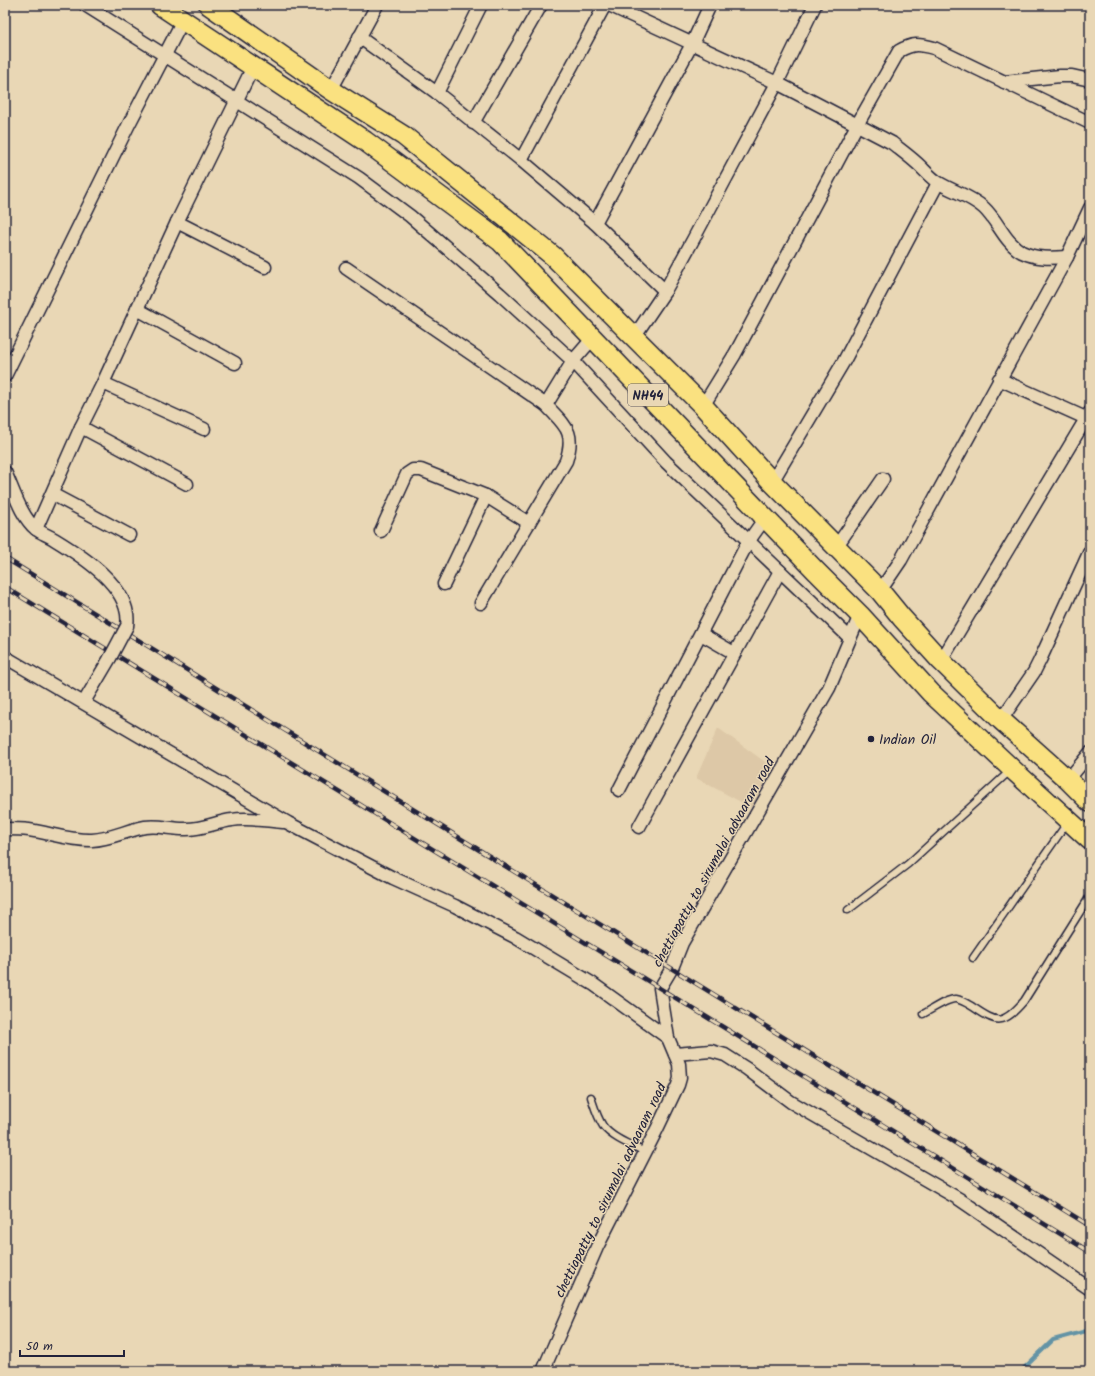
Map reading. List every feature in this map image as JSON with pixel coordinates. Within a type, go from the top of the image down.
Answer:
[{"type":"highway","name":"NH44","points":[[160,5],[365,141],[500,241],[860,615],[931,693],[1090,840]]},
{"type":"highway","name":"NH44","points":[[209,5],[331,90],[404,136],[553,256],[703,406],[772,482],[880,591],[941,661],[1001,720],[1068,780],[1090,802]]},
{"type":"street","points":[[85,5],[359,178],[410,216],[500,294],[573,361],[666,462],[850,638]]},
{"type":"street","points":[[331,90],[377,5]]},
{"type":"street","points":[[437,94],[481,5]]},
{"type":"street","points":[[473,123],[541,5]]},
{"type":"street","points":[[521,160],[605,5]]},
{"type":"street","points":[[608,5],[776,83],[892,143],[908,154],[938,183],[973,199],[984,208],[1013,248],[1030,256],[1043,258],[1067,257]]},
{"type":"street","points":[[595,223],[692,44],[710,5]]},
{"type":"street","points":[[634,337],[665,291],[776,83],[815,5]]},
{"type":"street","points":[[5,376],[125,133],[183,20]]},
{"type":"street","points":[[359,37],[437,94],[521,160],[595,223],[665,291]]},
{"type":"street","points":[[703,406],[735,354],[857,125],[899,51],[909,46],[920,44],[934,48],[1090,123]]},
{"type":"street","points":[[36,528],[81,427],[103,383],[177,222],[253,67]]},
{"type":"street","points":[[1004,82],[1060,76],[1072,76],[1090,80]]},
{"type":"street","points":[[772,482],[844,361],[938,183]]},
{"type":"street","points":[[880,591],[901,560],[1067,257],[1090,208]]},
{"type":"street","points":[[177,222],[265,267]]},
{"type":"street","points":[[346,268],[546,405],[566,427],[570,436],[570,450],[566,461],[481,603]]},
{"type":"street","points":[[137,309],[235,363]]},
{"type":"street","points":[[546,405],[573,361],[593,338]]},
{"type":"street","points":[[941,661],[1089,417],[999,379]]},
{"type":"street","points":[[103,383],[204,429]]},
{"type":"street","points":[[81,427],[187,484]]},
{"type":"street","points":[[381,531],[407,474],[413,470],[421,470],[486,496],[529,523]]},
{"type":"street","points":[[5,472],[27,519],[36,528],[88,561],[112,584],[121,598],[127,614],[127,626],[84,702]]},
{"type":"street","points":[[836,547],[883,479]]},
{"type":"street","points":[[52,494],[129,535]]},
{"type":"street","points":[[444,584],[486,496]]},
{"type":"street","points":[[619,790],[748,542],[765,518]]},
{"type":"street","points":[[1001,720],[1034,672],[1090,551]]},
{"type":"street","points":[[639,827],[780,571]]},
{"type":"street","name":"chettiapatty to sirumalai advaaram road","points":[[543,1371],[597,1246],[678,1085],[680,1072],[679,1064],[668,1038],[660,988],[672,968],[682,943],[828,688],[860,615]]},
{"type":"street","points":[[701,634],[734,653]]},
{"type":"street","points":[[5,657],[288,822],[393,878],[455,906],[515,936],[593,984],[668,1038]]},
{"type":"street","points":[[1068,780],[1088,759]]},
{"type":"street","points":[[5,829],[29,830],[74,839],[92,840],[113,837],[146,827],[161,826],[184,829],[199,828],[233,819],[288,822]]},
{"type":"street","points":[[675,1054],[711,1051],[725,1055],[747,1069],[797,1106],[959,1199],[1090,1289]]},
{"type":"lane","points":[[848,910],[908,864],[1012,769]]},
{"type":"lane","points":[[973,958],[1068,821]]},
{"type":"lane","points":[[923,1014],[949,1000],[956,999],[965,1002],[996,1020],[1004,1020],[1012,1015],[1024,1001],[1090,896]]},
{"type":"lane","points":[[591,1096],[598,1117],[604,1127],[612,1135],[645,1152]]},
{"type":"shaded area","points":[[718,728],[775,769],[754,809],[696,778]]},
{"type":"waterway","points":[[1021,1371],[1053,1340],[1090,1330]]},
{"type":"railway","points":[[5,558],[1090,1226]]},
{"type":"railway","points":[[5,587],[1090,1252]]},
{"type":"place","name":"Indian Oil","points":[[871,739]]}]
